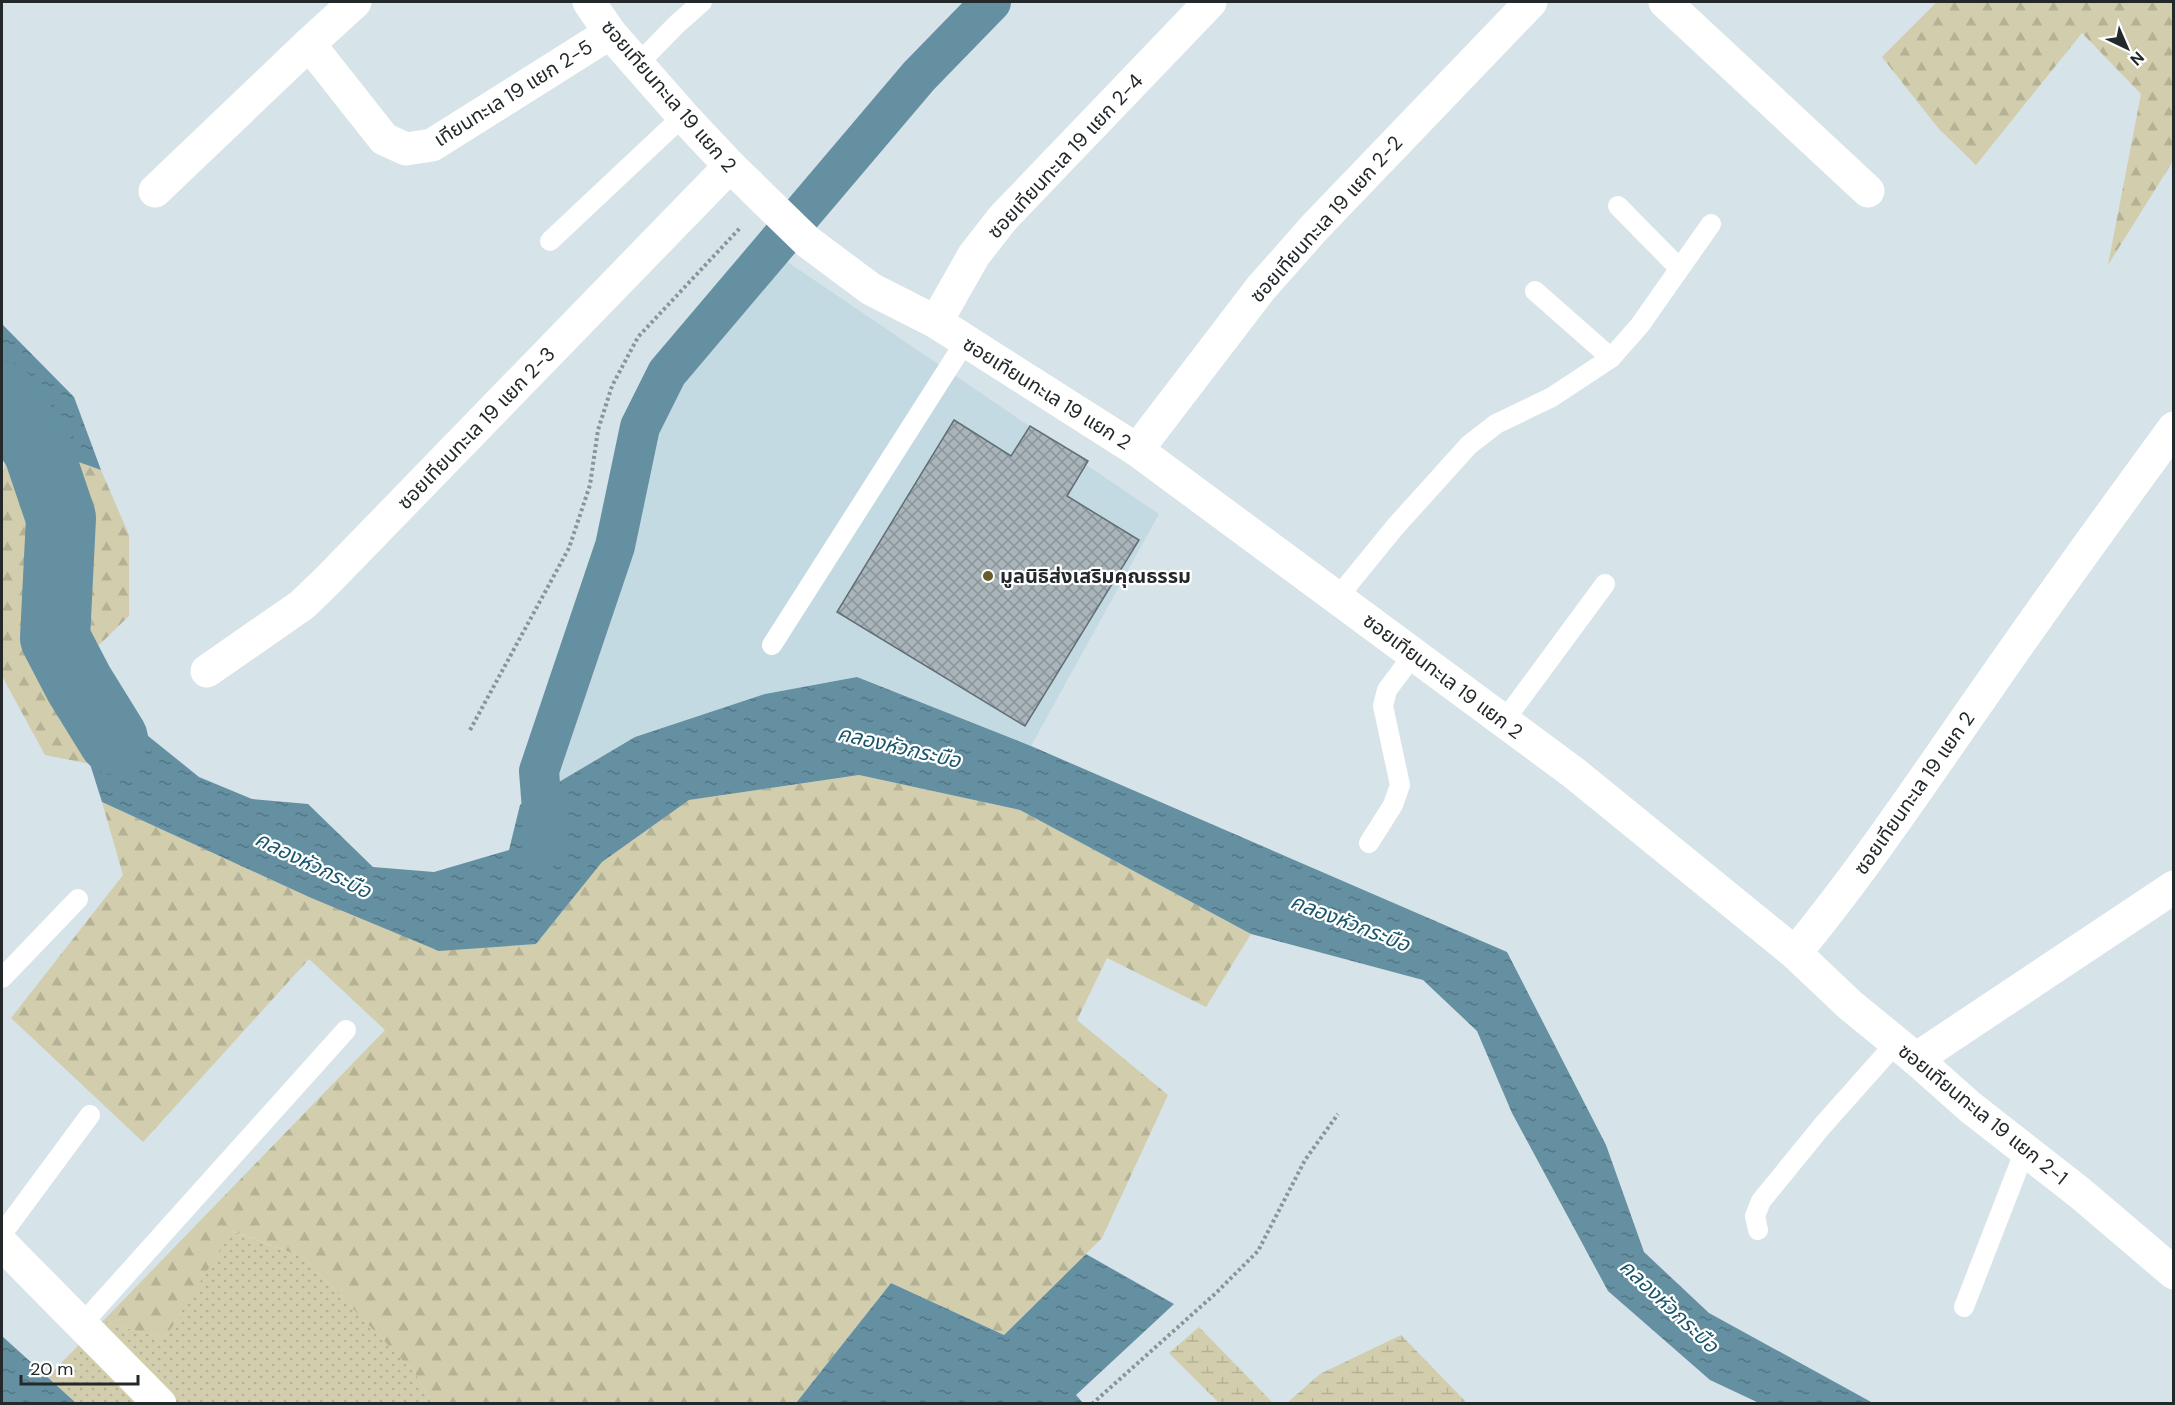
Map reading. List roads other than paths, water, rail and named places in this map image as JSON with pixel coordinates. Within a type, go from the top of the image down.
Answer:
[{"type":"street","points":[[155,191],[355,2]]},
{"type":"street","name":"ซอยเทียนทะเล 19 แยก 2","points":[[589,2],[610,33],[683,116],[730,166],[808,242],[871,289],[936,322],[1137,450],[1574,773],[1795,953],[1871,856],[2050,598],[2174,428]]},
{"type":"street","name":"ซอยเทียนทะเล 19 แยก 2-4","points":[[936,322],[974,255],[1003,218],[1210,2]]},
{"type":"street","name":"ซอยเทียนทะเล 19 แยก 2-2","points":[[1137,450],[1261,288],[1314,227],[1531,2]]},
{"type":"street","points":[[1665,2],[1868,190]]},
{"type":"street","name":"เทียนทะเล 19 แยก 2-5","points":[[309,44],[384,139],[406,149],[432,145],[610,33]]},
{"type":"street","name":"ซอยเทียนทะเล 19 แยก 2-3","points":[[207,670],[302,605],[342,567],[730,166]]},
{"type":"street","points":[[1906,1051],[2174,887]]},
{"type":"street","name":"ซอยเทียนทะเล 19 แยก 2-1","points":[[1795,953],[1850,1005],[1970,1107],[2171,1267]]},
{"type":"street","points":[[2,1244],[160,1404]]},
{"type":"lane","points":[[638,64],[702,2]]},
{"type":"lane","points":[[550,241],[683,116]]},
{"type":"lane","points":[[1618,206],[1679,268]]},
{"type":"lane","points":[[1338,597],[1395,527],[1469,445],[1496,424],[1552,396],[1611,358],[1640,325],[1711,224]]},
{"type":"lane","points":[[1535,291],[1611,358]]},
{"type":"lane","points":[[772,645],[966,342]]},
{"type":"lane","points":[[1503,721],[1605,584]]},
{"type":"lane","points":[[1369,843],[1393,805],[1400,785],[1383,705],[1387,690],[1414,654]]},
{"type":"lane","points":[[2,978],[78,899]]},
{"type":"lane","points":[[82,1324],[346,1030]]},
{"type":"lane","points":[[1758,1230],[1755,1216],[1761,1201],[1823,1125],[1906,1051]]},
{"type":"lane","points":[[2,1234],[90,1115]]},
{"type":"lane","points":[[1964,1307],[2025,1150]]},
{"type":"water","points":[[2,324],[74,397],[101,470],[8,437],[2,429]]},
{"type":"water","points":[[94,650],[127,719],[199,777],[252,799],[308,804],[373,867],[434,872],[509,850],[520,805],[635,737],[765,694],[857,677],[1031,746],[1507,952],[1606,1145],[1644,1252],[1709,1313],[1873,1403],[1759,1403],[1710,1380],[1608,1291],[1512,1113],[1477,1031],[1423,980],[1251,934],[1020,810],[859,775],[689,800],[602,862],[536,944],[439,951],[309,897],[102,802],[90,764],[47,657]]},
{"type":"water","points":[[1086,1254],[1174,1304],[1076,1395],[1083,1403],[796,1403],[891,1283],[1004,1335]]},
{"type":"water","points":[[2,1336],[76,1403],[2,1403]]},
{"type":"waterway","points":[[545,848],[539,771],[615,546],[640,427],[667,373],[919,76],[991,2]]},
{"type":"waterway","name":"คลองหัวกระบือ","points":[[2,396],[38,450],[61,518],[55,638],[79,684],[113,739]]},
{"type":"place","name":"มูลนิธิส่งเสริมคุณธรรม","points":[[988,576]]}]
